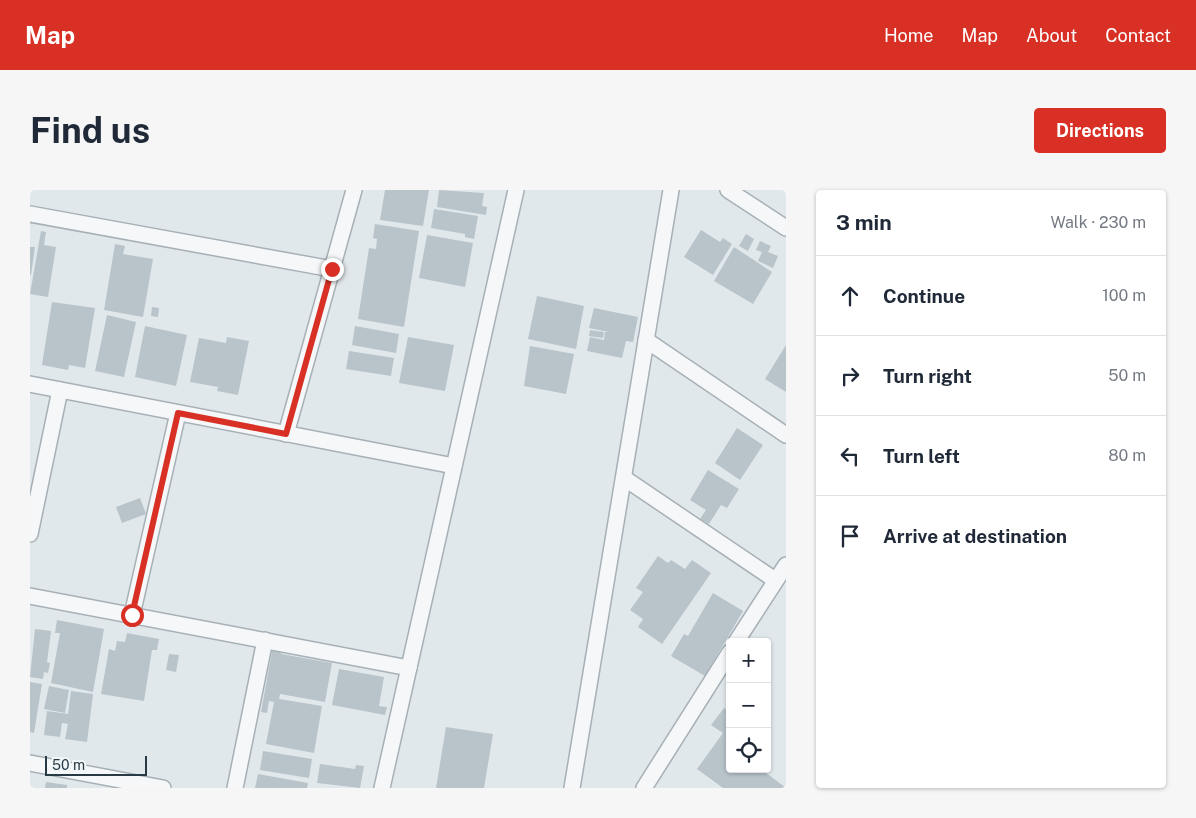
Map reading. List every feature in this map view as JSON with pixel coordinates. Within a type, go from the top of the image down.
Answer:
[{"type":"street","points":[[286,434],[354,190]]},
{"type":"street","points":[[382,788],[516,190]]},
{"type":"street","points":[[572,788],[671,190]]},
{"type":"street","points":[[728,190],[786,228]]},
{"type":"street","points":[[30,214],[332,269]]},
{"type":"street","points":[[646,340],[786,435]]},
{"type":"street","points":[[30,384],[454,466]]},
{"type":"street","points":[[30,534],[60,390]]},
{"type":"street","points":[[132,615],[178,413]]},
{"type":"street","points":[[624,478],[775,580]]},
{"type":"street","points":[[739,638],[786,565]]},
{"type":"street","points":[[30,596],[409,668]]},
{"type":"street","points":[[235,788],[265,640]]},
{"type":"street","points":[[644,788],[726,658]]},
{"type":"street","points":[[30,763],[163,788]]},
{"type":"building","points":[[385,190],[429,190],[423,226],[380,220]]},
{"type":"building","points":[[439,190],[484,193],[482,206],[487,207],[486,215],[437,207]]},
{"type":"building","points":[[434,209],[478,216],[474,239],[465,237],[465,234],[431,228]]},
{"type":"building","points":[[375,224],[419,231],[404,327],[358,319],[369,248],[376,249],[377,239],[373,238]]},
{"type":"building","points":[[701,230],[720,242],[723,238],[732,244],[713,275],[684,257]]},
{"type":"building","points":[[41,231],[46,232],[44,245],[56,247],[48,297],[30,294]]},
{"type":"building","points":[[746,234],[754,239],[748,251],[739,246]]},
{"type":"building","points":[[427,235],[473,243],[465,287],[419,278]]},
{"type":"building","points":[[760,241],[771,246],[768,252],[778,256],[773,268],[758,261],[762,252],[756,250]]},
{"type":"building","points":[[115,244],[125,246],[123,254],[153,259],[143,317],[104,310]]},
{"type":"building","points":[[30,247],[35,247],[31,275],[30,274]]},
{"type":"building","points":[[734,247],[772,272],[753,304],[714,281]]},
{"type":"building","points":[[537,296],[584,306],[576,349],[528,339]]},
{"type":"building","points":[[52,302],[95,308],[85,368],[69,365],[68,370],[42,365]]},
{"type":"building","points":[[152,307],[159,308],[158,317],[151,316]]},
{"type":"building","points":[[594,308],[638,317],[633,342],[626,341],[622,358],[587,351],[590,337],[604,340],[605,332],[609,332],[589,328]]},
{"type":"building","points":[[107,315],[136,322],[124,377],[95,371]]},
{"type":"building","points":[[145,326],[187,335],[176,386],[135,377]]},
{"type":"building","points":[[355,326],[399,334],[396,353],[352,345]]},
{"type":"building","points":[[590,330],[604,332],[603,338],[589,336]]},
{"type":"building","points":[[227,337],[249,341],[238,395],[217,391],[218,387],[190,382],[199,338],[226,343]]},
{"type":"building","points":[[408,337],[454,345],[445,391],[399,383]]},
{"type":"building","points":[[786,345],[786,392],[765,379]]},
{"type":"building","points":[[530,346],[574,354],[566,394],[524,386]]},
{"type":"building","points":[[349,351],[394,358],[391,376],[346,369]]},
{"type":"building","points":[[737,428],[763,445],[740,480],[715,463]]},
{"type":"building","points":[[708,470],[739,489],[727,508],[721,505],[709,524],[700,519],[706,510],[690,500]]},
{"type":"building","points":[[140,498],[146,514],[122,523],[116,507]]},
{"type":"building","points":[[658,556],[668,563],[671,560],[685,569],[692,560],[711,573],[662,644],[638,627],[643,619],[630,610],[643,592],[636,588]]},
{"type":"building","points":[[713,593],[743,611],[705,676],[671,656],[684,634],[688,636]]},
{"type":"building","points":[[57,620],[104,629],[93,692],[51,683],[60,633],[55,633]]},
{"type":"building","points":[[35,629],[51,631],[47,662],[50,663],[48,673],[44,672],[43,679],[30,677]]},
{"type":"building","points":[[127,633],[159,639],[157,650],[152,650],[144,701],[101,694],[109,649],[115,651],[117,641],[125,642]]},
{"type":"building","points":[[273,646],[282,648],[281,654],[332,663],[325,702],[280,694],[279,699],[322,706],[314,753],[266,744],[274,702],[269,701],[267,713],[261,712]]},
{"type":"building","points":[[169,654],[179,655],[176,672],[166,670]]},
{"type":"building","points":[[339,669],[384,677],[379,706],[387,707],[385,715],[332,705]]},
{"type":"building","points":[[30,682],[42,684],[34,733],[30,732]]},
{"type":"building","points":[[49,686],[69,690],[65,713],[44,709]]},
{"type":"building","points":[[71,691],[93,694],[87,742],[65,739],[68,724],[62,723],[60,737],[44,735],[47,711],[68,714]]},
{"type":"building","points":[[724,708],[726,709],[726,773],[766,773],[786,788],[723,788],[697,769],[723,733],[711,725]]},
{"type":"building","points":[[446,727],[493,734],[484,788],[436,788]]},
{"type":"building","points":[[263,751],[312,759],[309,778],[260,770]]},
{"type":"building","points":[[320,764],[355,769],[356,765],[364,766],[360,788],[317,783]]},
{"type":"building","points":[[258,774],[308,783],[307,788],[255,788]]},
{"type":"building","points":[[46,782],[67,785],[67,788],[45,788]]},
{"type":"route","points":[[132,615],[178,413],[286,434],[332,269]]}]
